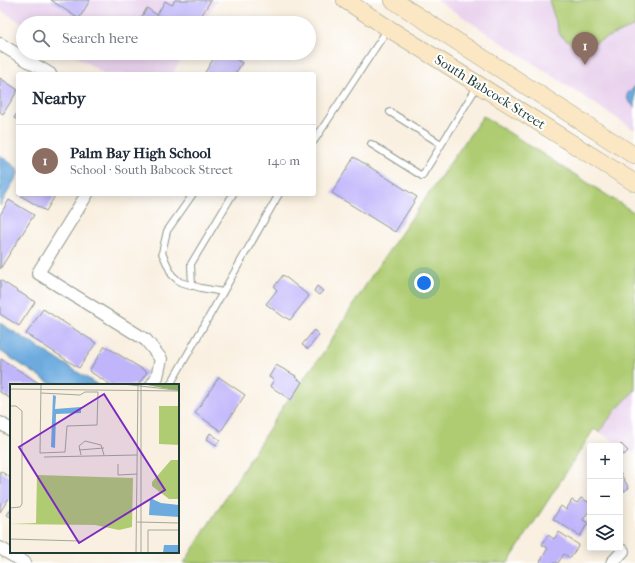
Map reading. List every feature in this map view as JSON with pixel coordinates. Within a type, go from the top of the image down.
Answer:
[{"type":"main road","name":"South Babcock Street","points":[[345,0],[635,183]]},
{"type":"main road","name":"South Babcock Street","points":[[393,0],[635,156]]},
{"type":"street","points":[[0,44],[16,54]]},
{"type":"street","points":[[27,60],[47,72]]},
{"type":"street","points":[[86,196],[38,273],[146,340],[161,359],[157,377],[153,384]]},
{"type":"street","points":[[0,423],[10,429]]},
{"type":"street","points":[[0,548],[25,563]]},
{"type":"street","points":[[612,563],[624,552]]},
{"type":"lane","points":[[316,138],[388,28]]},
{"type":"lane","points":[[371,144],[422,176],[478,84]]},
{"type":"lane","points":[[390,112],[441,144]]},
{"type":"lane","points":[[192,196],[167,231],[162,253],[172,275],[180,282],[223,292]]},
{"type":"lane","points":[[192,286],[191,264],[232,196]]},
{"type":"lane","points":[[171,384],[278,196]]},
{"type":"shaded area","points":[[0,0],[217,0],[207,16],[16,16],[16,20],[0,10]]},
{"type":"shaded area","points":[[437,0],[635,0],[635,130]]},
{"type":"shaded area","points":[[82,60],[181,60],[173,72],[102,72]]},
{"type":"shaded area","points":[[635,390],[635,454],[623,447],[623,443],[617,443],[599,432],[615,411]]},
{"type":"green space","points":[[549,0],[635,0],[635,26],[579,49],[560,35]]},
{"type":"green space","points":[[483,116],[635,213],[635,390],[615,411],[599,432],[594,429],[508,563],[184,563],[284,405],[323,353],[374,272]]},
{"type":"water","points":[[635,86],[635,108],[628,100],[627,94]]},
{"type":"water","points":[[0,155],[16,167],[16,178],[0,206]]},
{"type":"water","points":[[0,323],[96,384],[51,384],[0,351]]},
{"type":"building","points":[[51,0],[90,0],[81,16],[75,16]]},
{"type":"building","points":[[175,0],[211,0],[201,16],[142,16],[147,8],[157,15],[165,1],[172,5]]},
{"type":"building","points":[[213,60],[238,60],[242,63],[236,72],[205,72]]},
{"type":"building","points":[[0,78],[16,89],[16,93],[3,114],[0,112]]},
{"type":"building","points":[[354,157],[417,197],[395,232],[332,193]]},
{"type":"building","points":[[21,196],[55,196],[46,211]]},
{"type":"building","points":[[9,200],[34,215],[0,269],[0,215]]},
{"type":"building","points":[[283,275],[309,296],[290,320],[266,304],[277,290],[274,287]]},
{"type":"building","points":[[0,280],[35,302],[19,326],[0,314]]},
{"type":"building","points":[[317,286],[323,291],[319,295],[314,291]]},
{"type":"building","points":[[43,309],[96,343],[79,368],[26,334]]},
{"type":"building","points":[[314,330],[319,335],[308,349],[302,345]]},
{"type":"building","points":[[105,346],[147,372],[139,384],[109,384],[89,371]]},
{"type":"building","points":[[1,359],[40,384],[10,384],[10,398],[0,392]]},
{"type":"building","points":[[276,365],[296,376],[295,377],[302,382],[291,400],[270,386],[274,380],[269,377]]},
{"type":"building","points":[[219,377],[245,395],[221,431],[195,413]]},
{"type":"building","points":[[210,433],[220,440],[216,445],[207,439]]},
{"type":"building","points":[[623,446],[628,451],[623,454]]},
{"type":"building","points":[[0,471],[10,477],[10,497],[0,512]]},
{"type":"building","points":[[623,478],[629,488],[623,492]]},
{"type":"building","points":[[581,498],[587,501],[587,514],[583,520],[587,522],[587,525],[580,536],[553,519],[561,506],[566,510],[572,500],[577,503]]},
{"type":"building","points":[[559,532],[579,545],[570,558],[564,554],[558,563],[541,563],[540,562],[548,548],[542,545],[548,535],[554,539]]},
{"type":"place","name":"Palm Bay High School","points":[[585,65]]}]
